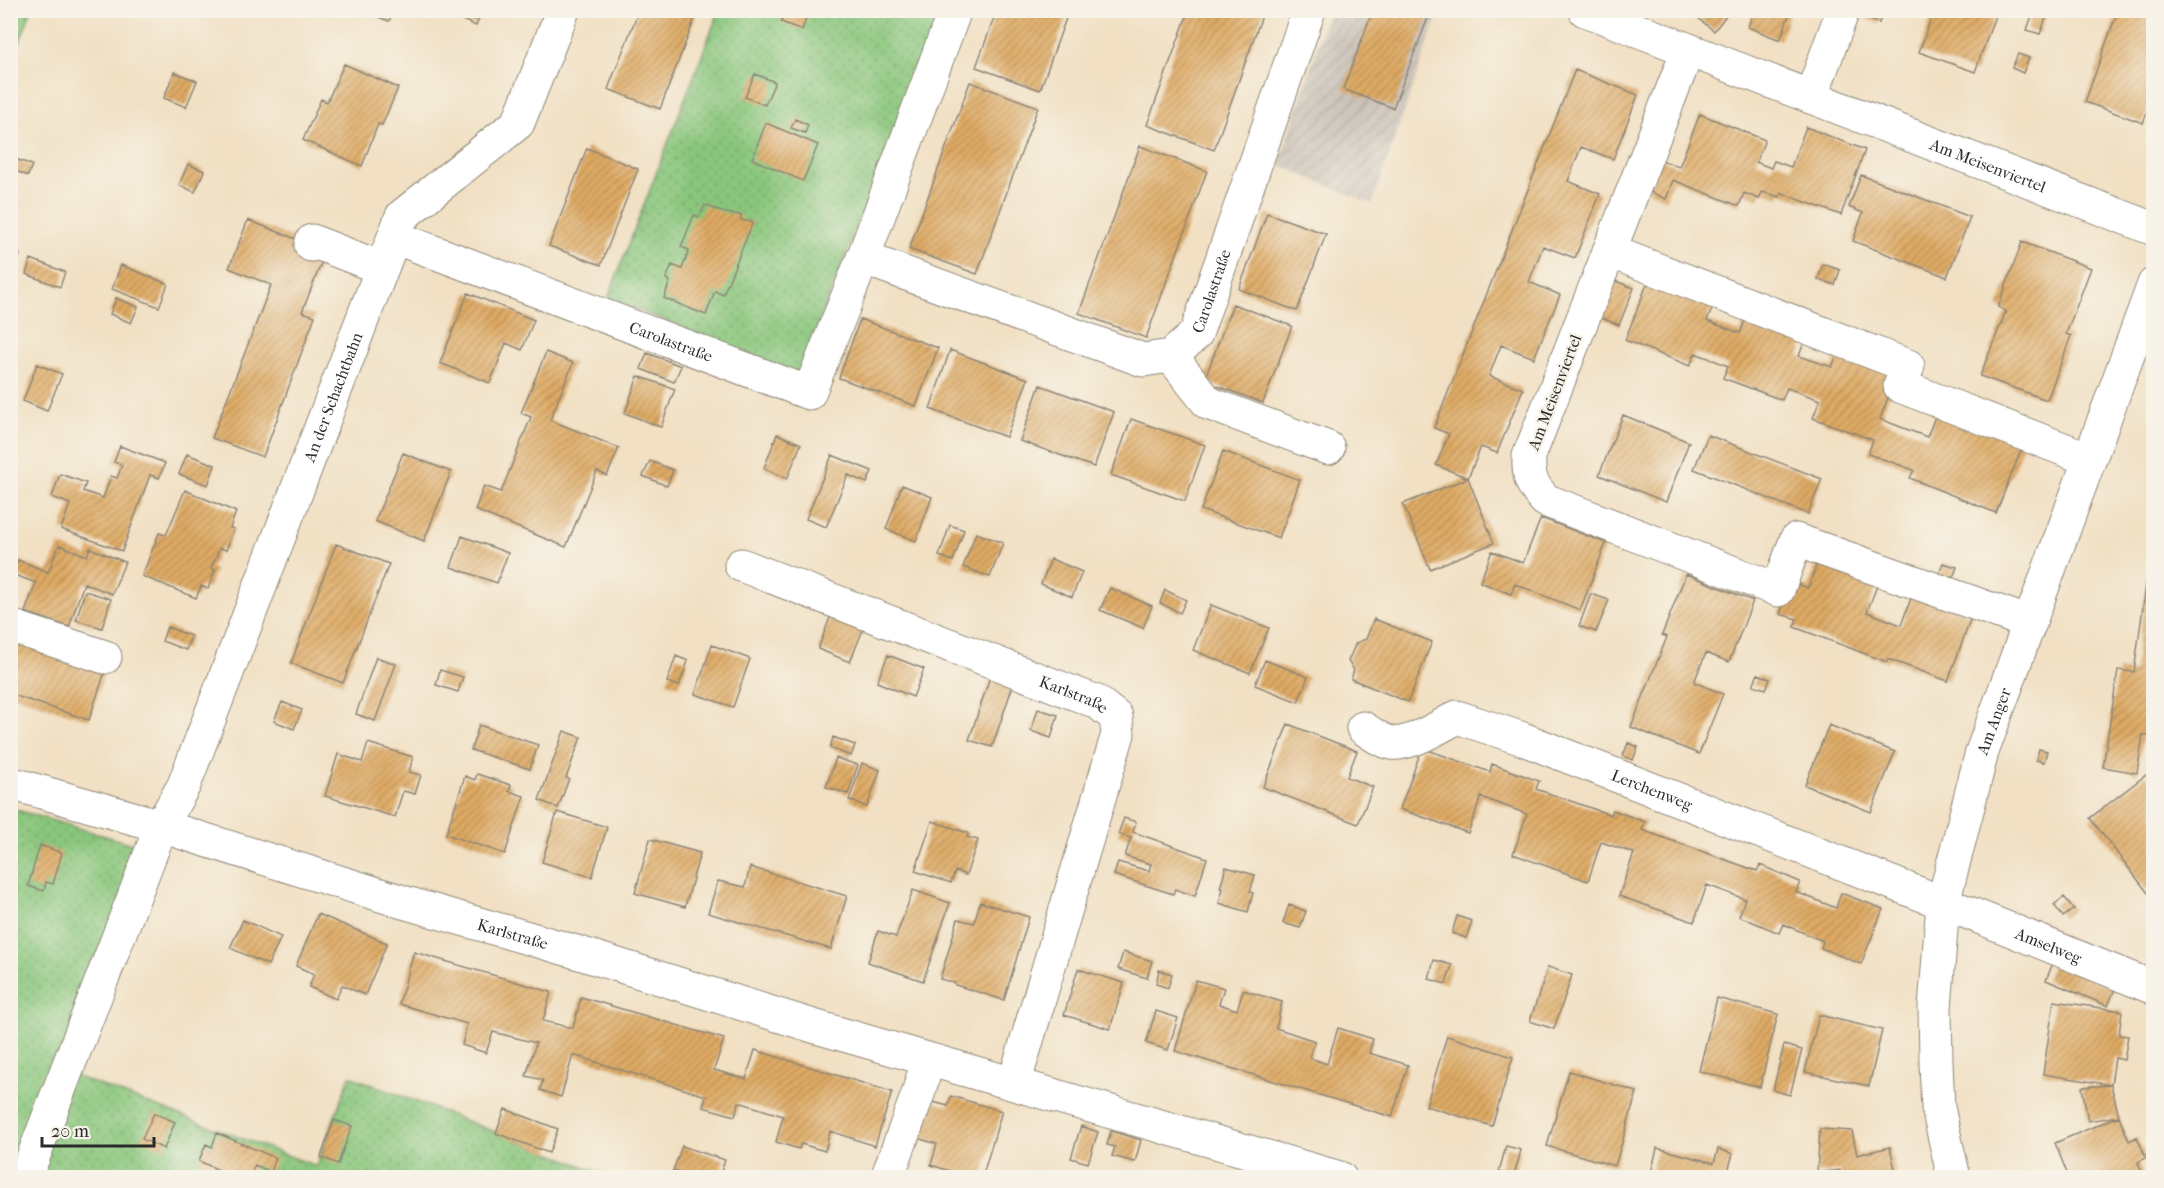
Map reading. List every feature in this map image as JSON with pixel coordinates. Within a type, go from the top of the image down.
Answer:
[{"type":"street","name":"An der Schachtbahn","points":[[25,1178],[162,826],[184,785],[402,216],[518,123],[563,10]]},
{"type":"street","name":"Carolastraße","points":[[394,237],[809,393],[863,258],[955,10]]},
{"type":"street","name":"Carolastraße","points":[[1171,356],[1196,334],[1309,10]]},
{"type":"street","name":"Am Meisenviertel","points":[[1585,10],[2154,229]]},
{"type":"street","points":[[1811,97],[1842,10]]},
{"type":"street","name":"Am Meisenviertel","points":[[1688,50],[1529,456],[1528,472],[1533,486],[1545,500],[1778,590],[1796,540],[2030,623]]},
{"type":"street","points":[[311,245],[312,241],[381,268]]},
{"type":"street","points":[[1609,251],[1908,366],[1900,386],[2089,459]]},
{"type":"street","points":[[863,258],[1143,360],[1171,356],[1208,403],[1328,448]]},
{"type":"street","name":"Am Anger","points":[[1954,1178],[1938,1108],[1936,1062],[1935,1008],[1943,903],[1982,752],[2154,284]]},
{"type":"street","name":"Karlstraße","points":[[741,564],[1097,702],[1126,717],[1118,734],[1014,1084]]},
{"type":"street","points":[[10,626],[88,642]]},
{"type":"street","name":"Lerchenweg","points":[[1363,728],[1378,738],[1395,744],[1424,735],[1457,717],[1523,739],[1943,903]]},
{"type":"street","name":"Karlstraße","points":[[10,783],[162,826],[403,902],[573,951],[813,1026],[1340,1178]]},
{"type":"street","name":"Amselweg","points":[[1943,903],[2154,988]]},
{"type":"street","points":[[886,1178],[918,1094],[928,1060]]},
{"type":"shaded area","points":[[1329,11],[1439,11],[1372,204],[1279,165]]},
{"type":"green space","points":[[10,11],[31,11],[11,66]]},
{"type":"green space","points":[[719,11],[943,11],[798,374],[608,298]]},
{"type":"green space","points":[[10,808],[163,853],[75,1076],[316,1166],[350,1076],[612,1177],[11,1177]]},
{"type":"building","points":[[369,10],[394,10],[389,21],[368,13]]},
{"type":"building","points":[[439,10],[482,10],[476,26]]},
{"type":"building","points":[[639,10],[698,10],[660,109],[608,89]]},
{"type":"building","points":[[785,10],[794,10],[807,16],[802,30],[781,22]]},
{"type":"building","points":[[997,10],[1069,10],[1040,90],[976,67]]},
{"type":"building","points":[[1189,10],[1264,10],[1214,150],[1147,125]]},
{"type":"building","points":[[1373,10],[1431,10],[1393,108],[1343,89]]},
{"type":"building","points":[[1706,10],[1725,10],[1728,13],[1714,31],[1699,19]]},
{"type":"building","points":[[1754,10],[1791,10],[1780,40],[1748,27]]},
{"type":"building","points":[[1869,10],[1883,10],[1879,23],[1867,19]]},
{"type":"building","points":[[1934,10],[1997,10],[1975,72],[1919,52]]},
{"type":"building","points":[[2034,10],[2049,10],[2040,34],[2027,30]]},
{"type":"building","points":[[2118,10],[2154,10],[2154,94],[2143,123],[2085,102]]},
{"type":"building","points":[[2018,54],[2029,58],[2023,73],[2012,68]]},
{"type":"building","points":[[344,64],[398,88],[382,125],[378,124],[362,166],[303,140],[321,99],[327,102]]},
{"type":"building","points":[[1575,70],[1638,95],[1613,159],[1581,147],[1568,181],[1600,194],[1575,258],[1543,246],[1529,282],[1560,295],[1534,358],[1501,345],[1489,376],[1523,389],[1497,453],[1481,447],[1468,478],[1436,465],[1449,434],[1434,428]]},
{"type":"building","points":[[174,72],[197,81],[186,107],[164,98]]},
{"type":"building","points":[[755,74],[775,82],[765,105],[745,97]]},
{"type":"building","points":[[970,82],[1038,107],[977,274],[909,249]]},
{"type":"building","points":[[1700,114],[1765,140],[1756,162],[1771,168],[1774,161],[1791,167],[1806,127],[1865,150],[1841,215],[1781,193],[1780,197],[1762,192],[1759,199],[1744,193],[1739,206],[1673,180],[1666,199],[1648,191],[1659,159],[1679,167]]},
{"type":"building","points":[[795,119],[808,125],[805,133],[791,128]]},
{"type":"building","points":[[766,123],[818,145],[803,181],[752,159]]},
{"type":"building","points":[[1140,146],[1207,171],[1146,338],[1079,313]]},
{"type":"building","points":[[587,148],[638,169],[601,265],[549,246]]},
{"type":"building","points":[[10,157],[32,165],[28,176],[10,169]]},
{"type":"building","points":[[188,164],[204,171],[195,192],[179,185]]},
{"type":"building","points":[[1861,175],[1970,217],[1947,277],[1853,241],[1863,213],[1849,207]]},
{"type":"building","points":[[705,205],[724,213],[741,215],[741,220],[753,222],[723,295],[715,291],[706,315],[664,298],[670,281],[666,279],[672,265],[682,269],[689,250],[681,247],[694,215],[699,217]]},
{"type":"building","points":[[1267,213],[1326,234],[1297,311],[1239,289]]},
{"type":"building","points":[[248,220],[326,251],[302,312],[315,316],[263,457],[212,438],[271,285],[229,268]]},
{"type":"building","points":[[2022,242],[2091,268],[2066,334],[2071,336],[2047,400],[1980,376],[2006,311],[1998,307]]},
{"type":"building","points":[[10,251],[20,255],[13,271],[10,270]]},
{"type":"building","points":[[31,259],[65,272],[60,287],[26,274]]},
{"type":"building","points":[[1823,264],[1840,270],[1835,285],[1818,279]]},
{"type":"building","points":[[121,265],[168,284],[159,307],[112,289]]},
{"type":"building","points":[[1651,274],[1716,300],[1707,321],[1740,333],[1748,313],[1807,335],[1799,356],[1832,367],[1838,352],[1897,374],[1880,419],[1927,437],[1938,409],[2024,443],[1996,513],[1910,478],[1914,470],[1868,454],[1873,440],[1813,418],[1820,400],[1787,388],[1782,400],[1723,378],[1728,366],[1711,359],[1695,353],[1690,366],[1625,340]]},
{"type":"building","points":[[1613,280],[1634,288],[1619,325],[1599,317]]},
{"type":"building","points":[[468,293],[534,320],[522,350],[506,343],[490,383],[440,363]]},
{"type":"building","points":[[116,298],[138,307],[131,323],[110,314]]},
{"type":"building","points":[[1233,304],[1292,326],[1263,403],[1204,381]]},
{"type":"building","points":[[860,319],[938,348],[916,406],[839,378]]},
{"type":"building","points":[[950,350],[1028,379],[1006,437],[930,409]]},
{"type":"building","points":[[546,352],[573,363],[550,420],[619,448],[607,476],[597,471],[566,547],[475,510],[484,486],[501,492],[531,417],[521,413]]},
{"type":"building","points":[[647,353],[681,366],[674,382],[641,369]]},
{"type":"building","points":[[37,364],[62,374],[47,411],[23,401]]},
{"type":"building","points":[[638,376],[675,389],[661,427],[625,413]]},
{"type":"building","points":[[1040,385],[1114,412],[1094,467],[1020,441]]},
{"type":"building","points":[[1623,415],[1689,442],[1666,502],[1599,475]]},
{"type":"building","points":[[1131,419],[1205,445],[1185,501],[1111,475]]},
{"type":"building","points":[[777,434],[801,444],[787,479],[764,468]]},
{"type":"building","points":[[1708,435],[1822,479],[1808,514],[1694,469]]},
{"type":"building","points":[[120,446],[165,463],[159,478],[150,475],[122,551],[61,529],[70,504],[52,497],[60,474],[86,483],[83,491],[103,498],[111,476],[117,478],[122,465],[114,462]]},
{"type":"building","points":[[1223,451],[1300,480],[1279,538],[1201,510]]},
{"type":"building","points":[[403,453],[451,472],[424,541],[375,521]]},
{"type":"building","points":[[187,454],[215,465],[208,485],[179,474]]},
{"type":"building","points":[[832,455],[872,471],[867,483],[848,475],[826,527],[806,519]]},
{"type":"building","points":[[650,461],[673,470],[667,486],[643,476]]},
{"type":"building","points":[[1468,478],[1494,543],[1430,569],[1403,504]]},
{"type":"building","points":[[902,485],[932,497],[916,541],[886,529]]},
{"type":"building","points":[[185,490],[236,512],[230,528],[234,529],[226,550],[220,548],[211,568],[215,570],[208,589],[201,586],[196,598],[142,576],[159,533],[166,535]]},
{"type":"building","points":[[1541,518],[1606,543],[1580,610],[1515,584],[1511,594],[1480,582],[1492,551],[1523,563]]},
{"type":"building","points":[[950,525],[964,530],[953,561],[939,556]]},
{"type":"building","points":[[976,533],[1003,543],[990,577],[963,567]]},
{"type":"building","points":[[462,536],[508,553],[497,583],[451,567]]},
{"type":"building","points":[[336,544],[389,564],[343,683],[291,663]]},
{"type":"building","points":[[59,545],[87,556],[90,548],[125,562],[112,594],[84,583],[69,627],[25,612],[36,583],[12,574],[18,560],[48,572]]},
{"type":"building","points":[[1051,559],[1082,572],[1072,597],[1041,584]]},
{"type":"building","points":[[1818,561],[1878,583],[1867,612],[1901,625],[1913,593],[1972,615],[1948,681],[1888,659],[1887,662],[1794,627],[1797,619],[1780,614],[1792,582],[1808,588]]},
{"type":"building","points":[[1943,563],[1957,567],[1951,583],[1938,578]]},
{"type":"building","points":[[1686,574],[1753,601],[1729,662],[1706,653],[1694,682],[1723,694],[1699,754],[1631,727],[1667,637],[1662,635]]},
{"type":"building","points":[[2147,578],[2154,579],[2154,737],[2143,735],[2137,773],[2103,767],[2118,670],[2134,672]]},
{"type":"building","points":[[1110,588],[1152,606],[1143,628],[1100,610]]},
{"type":"building","points":[[1165,590],[1186,600],[1180,613],[1160,603]]},
{"type":"building","points":[[85,591],[111,599],[102,628],[76,620]]},
{"type":"building","points":[[1591,594],[1609,600],[1596,632],[1579,626]]},
{"type":"building","points":[[1211,605],[1269,628],[1250,673],[1193,650]]},
{"type":"building","points":[[831,615],[864,627],[850,662],[818,649]]},
{"type":"building","points":[[1374,619],[1432,642],[1408,702],[1351,679],[1354,670],[1348,661],[1356,643],[1366,639]]},
{"type":"building","points":[[167,627],[191,636],[186,650],[162,641]]},
{"type":"building","points":[[10,638],[106,669],[89,720],[10,694]]},
{"type":"building","points":[[712,645],[750,659],[733,707],[695,694]]},
{"type":"building","points":[[888,655],[924,669],[913,697],[877,682]]},
{"type":"building","points":[[676,656],[688,661],[679,686],[667,682]]},
{"type":"building","points":[[376,657],[396,664],[375,721],[356,714]]},
{"type":"building","points":[[1265,660],[1308,677],[1298,702],[1255,685]]},
{"type":"building","points":[[440,670],[463,677],[458,692],[436,685]]},
{"type":"building","points":[[991,674],[1014,682],[992,747],[969,740]]},
{"type":"building","points":[[1758,674],[1770,679],[1766,689],[1753,685]]},
{"type":"building","points":[[282,702],[302,710],[294,729],[274,721]]},
{"type":"building","points":[[1038,709],[1058,715],[1051,738],[1031,731]]},
{"type":"building","points":[[1288,724],[1357,751],[1347,777],[1373,787],[1358,824],[1263,787]]},
{"type":"building","points":[[479,725],[538,745],[530,769],[471,750]]},
{"type":"building","points":[[1829,725],[1895,752],[1871,812],[1805,785]]},
{"type":"building","points":[[564,731],[581,737],[558,808],[539,800]]},
{"type":"building","points":[[833,737],[855,745],[851,756],[830,748]]},
{"type":"building","points":[[368,743],[413,757],[409,772],[421,775],[415,794],[403,791],[395,817],[325,796],[338,754],[362,762]]},
{"type":"building","points":[[1628,743],[1638,747],[1633,760],[1623,756]]},
{"type":"building","points":[[1422,748],[1490,772],[1492,764],[1539,781],[1536,789],[1611,815],[1613,810],[1645,822],[1642,830],[1757,871],[1760,865],[1800,882],[1796,892],[1836,908],[1841,893],[1883,909],[1861,964],[1821,948],[1823,941],[1783,924],[1779,933],[1739,916],[1745,899],[1707,885],[1694,922],[1619,896],[1634,853],[1601,842],[1588,881],[1513,854],[1527,814],[1481,797],[1468,833],[1400,809]]},
{"type":"building","points":[[2039,749],[2047,751],[2044,762],[2036,760]]},
{"type":"building","points":[[836,758],[858,765],[848,794],[826,787]]},
{"type":"building","points":[[862,763],[880,770],[867,807],[849,800]]},
{"type":"building","points":[[477,774],[511,785],[509,791],[524,796],[505,854],[446,834],[465,776],[475,780]]},
{"type":"building","points":[[2146,775],[2154,784],[2154,889],[2148,893],[2090,818]]},
{"type":"building","points":[[557,812],[607,827],[592,877],[542,862]]},
{"type":"building","points":[[1124,818],[1136,822],[1133,832],[1207,858],[1195,896],[1175,889],[1173,894],[1114,875],[1118,862],[1149,871],[1151,864],[1125,856],[1131,838],[1118,834]]},
{"type":"building","points":[[932,821],[968,833],[967,837],[978,840],[966,875],[955,871],[951,883],[915,871]]},
{"type":"building","points":[[650,839],[700,853],[685,907],[635,893]]},
{"type":"building","points":[[40,845],[62,853],[53,884],[46,882],[44,891],[28,886]]},
{"type":"building","points":[[750,867],[847,896],[831,949],[708,913],[718,881],[745,887]]},
{"type":"building","points":[[1226,867],[1255,875],[1248,912],[1219,903],[1223,889],[1220,888]]},
{"type":"building","points":[[913,890],[950,903],[923,981],[868,962],[878,931],[896,937]]},
{"type":"building","points":[[2064,897],[2074,909],[2063,917],[2054,905]]},
{"type":"building","points":[[980,902],[1029,917],[1004,1000],[940,979],[958,919],[974,923]]},
{"type":"building","points":[[1289,905],[1306,911],[1300,928],[1283,923]]},
{"type":"building","points":[[318,914],[387,943],[365,995],[342,985],[336,999],[309,987],[314,974],[296,966]]},
{"type":"building","points":[[1457,916],[1472,921],[1466,938],[1452,933]]},
{"type":"building","points":[[243,920],[281,937],[268,965],[230,948]]},
{"type":"building","points":[[414,952],[551,992],[543,1021],[573,1028],[581,997],[724,1039],[714,1070],[746,1079],[755,1050],[892,1092],[875,1146],[830,1131],[825,1151],[801,1144],[799,1149],[776,1142],[783,1116],[739,1102],[735,1116],[703,1107],[706,1096],[573,1055],[561,1097],[540,1090],[543,1080],[526,1076],[536,1043],[493,1032],[486,1053],[462,1045],[467,1024],[399,1004]]},
{"type":"building","points":[[1123,952],[1152,961],[1147,978],[1118,969]]},
{"type":"building","points":[[1434,960],[1452,965],[1446,984],[1429,979]]},
{"type":"building","points":[[2053,963],[2115,988],[2108,1006],[2046,980]]},
{"type":"building","points":[[1548,967],[1572,975],[1554,1029],[1530,1021]]},
{"type":"building","points":[[1078,969],[1124,983],[1110,1029],[1064,1015]]},
{"type":"building","points":[[1159,970],[1172,974],[1168,988],[1156,984]]},
{"type":"building","points":[[1196,980],[1224,988],[1219,1004],[1237,1010],[1243,990],[1282,1002],[1276,1028],[1315,1041],[1310,1058],[1327,1064],[1338,1028],[1373,1039],[1369,1053],[1408,1065],[1392,1117],[1175,1051]]},
{"type":"building","points":[[1717,998],[1778,1014],[1760,1087],[1699,1071]]},
{"type":"building","points":[[2054,1001],[2122,1011],[2119,1035],[2128,1036],[2124,1060],[2115,1058],[2111,1085],[2043,1074]]},
{"type":"building","points":[[1156,1011],[1178,1018],[1168,1050],[1146,1043]]},
{"type":"building","points":[[1819,1015],[1882,1030],[1869,1086],[1805,1072]]},
{"type":"building","points":[[1447,1036],[1513,1057],[1492,1126],[1426,1106]]},
{"type":"building","points":[[1784,1045],[1802,1050],[1790,1095],[1773,1090]]},
{"type":"building","points":[[1569,1071],[1637,1092],[1615,1166],[1547,1146]]},
{"type":"building","points":[[2111,1085],[2119,1116],[2088,1121],[2082,1087]]},
{"type":"building","points":[[951,1096],[1002,1111],[982,1178],[972,1178],[931,1165],[937,1144],[917,1138],[929,1101],[948,1106]]},
{"type":"building","points":[[505,1109],[558,1129],[549,1153],[496,1133]]},
{"type":"building","points":[[154,1113],[175,1122],[164,1149],[142,1139]]},
{"type":"building","points":[[2119,1116],[2129,1141],[2137,1137],[2146,1158],[2138,1162],[2144,1178],[2069,1178],[2055,1143]]},
{"type":"building","points":[[334,1120],[352,1126],[338,1164],[321,1157]]},
{"type":"building","points":[[1081,1126],[1098,1132],[1088,1163],[1071,1158]]},
{"type":"building","points":[[1820,1129],[1852,1131],[1857,1155],[1890,1147],[1897,1178],[1842,1178],[1840,1170],[1817,1173]]},
{"type":"building","points":[[1111,1131],[1141,1140],[1135,1162],[1112,1156],[1115,1147],[1107,1145]]},
{"type":"building","points":[[217,1133],[276,1158],[271,1172],[255,1165],[249,1178],[236,1178],[199,1161],[206,1144],[212,1147]]},
{"type":"building","points":[[682,1146],[725,1160],[719,1178],[678,1178],[680,1173],[673,1171]]},
{"type":"building","points":[[1506,1146],[1521,1150],[1514,1176],[1499,1172]]},
{"type":"building","points":[[1657,1148],[1714,1163],[1718,1149],[1733,1154],[1726,1178],[1650,1178]]}]
